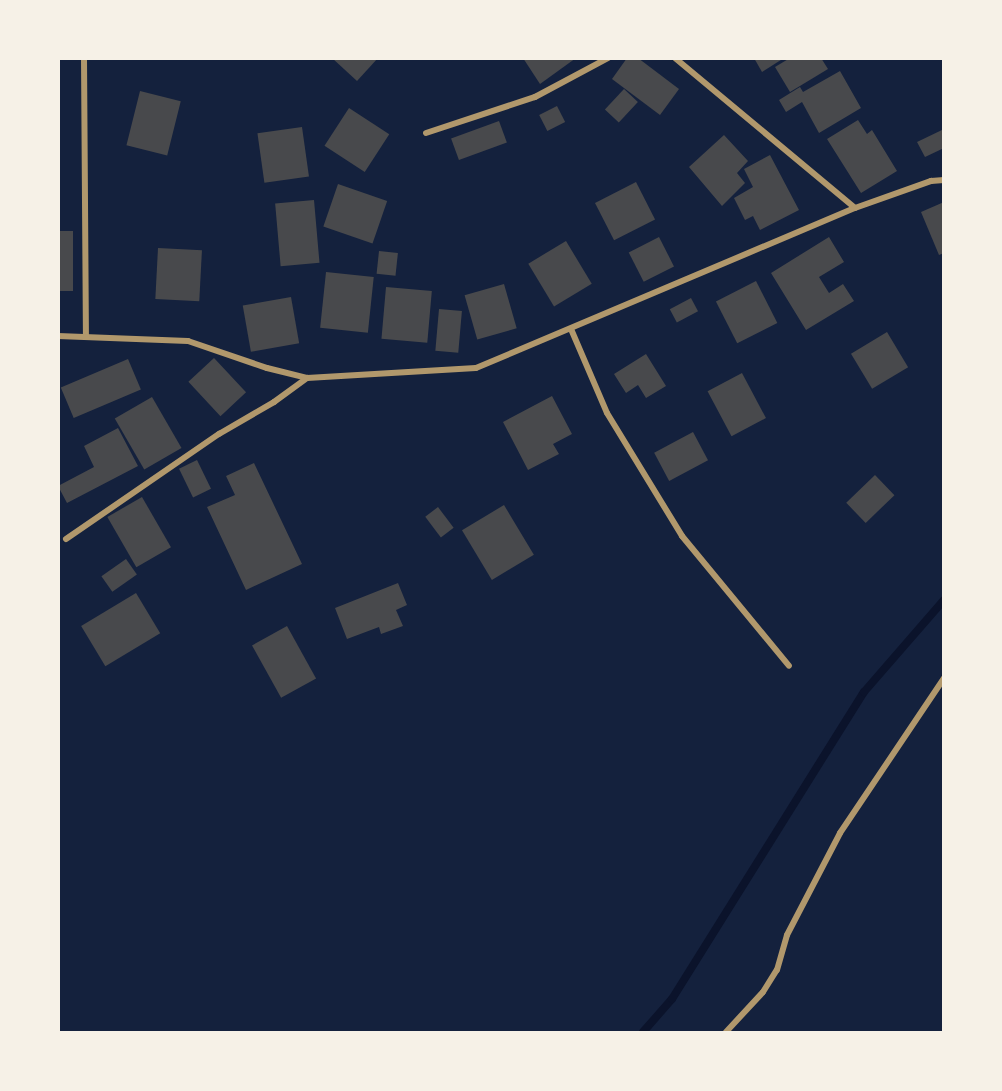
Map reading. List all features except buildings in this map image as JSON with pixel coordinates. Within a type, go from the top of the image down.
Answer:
[{"type":"street","points":[[84,58],[86,336]]},
{"type":"street","points":[[426,133],[535,97],[608,58]]},
{"type":"street","points":[[675,58],[855,208]]},
{"type":"street","points":[[58,336],[188,341],[267,368],[306,378],[476,368],[855,208],[931,181],[944,180]]},
{"type":"street","points":[[571,328],[607,413],[682,536],[789,666]]},
{"type":"street","points":[[66,539],[219,434],[274,402],[306,378]]},
{"type":"street","points":[[726,1032],[763,992],[777,970],[787,935],[840,832],[944,678]]},
{"type":"waterway","points":[[643,1032],[672,999],[864,692],[944,600]]}]
